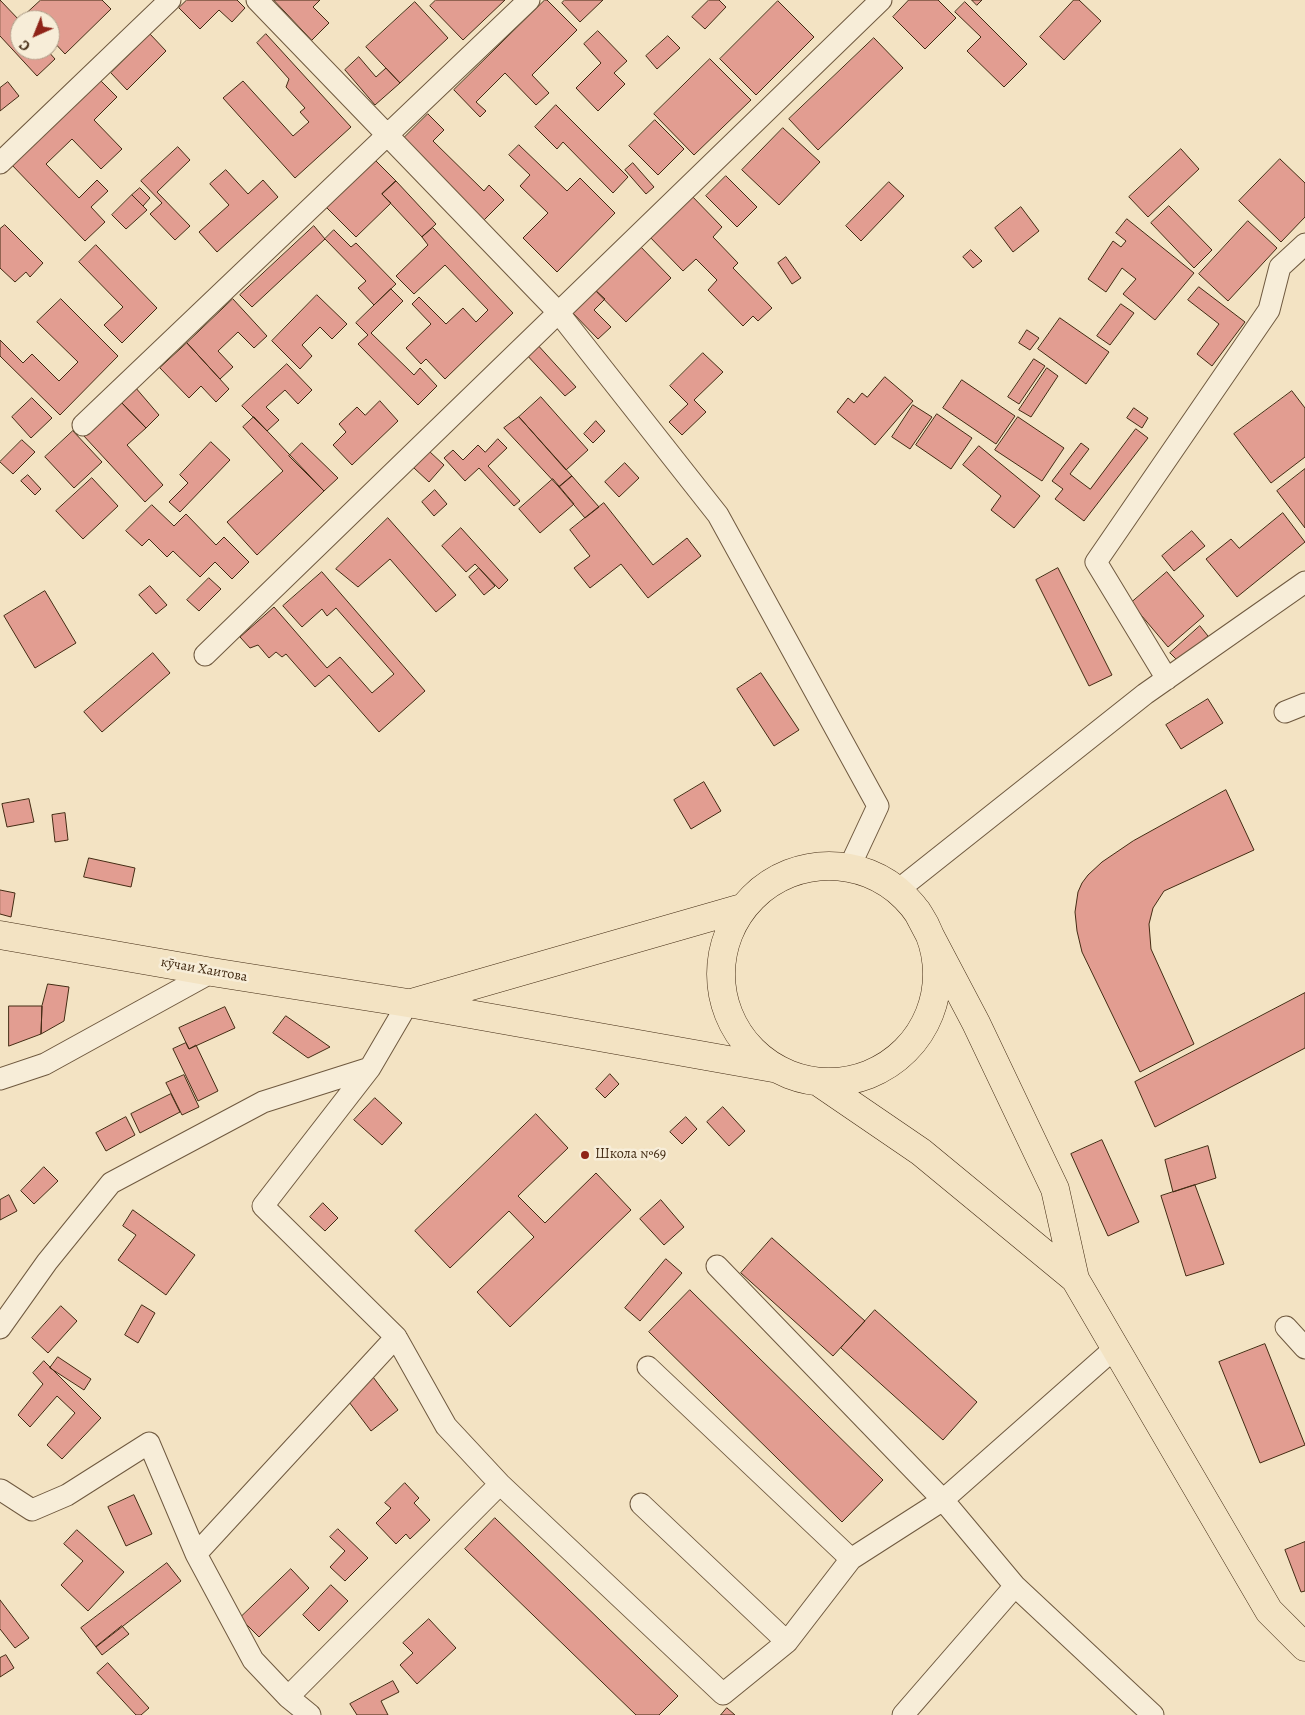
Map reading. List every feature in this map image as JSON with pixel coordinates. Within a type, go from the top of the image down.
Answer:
[{"type":"main road","points":[[917,911],[933,943],[938,978],[932,1012],[914,1043],[888,1066],[855,1080],[820,1083],[796,1078],[773,1068],[745,1044],[727,1012],[720,977],[726,940],[742,908],[764,888],[790,873],[819,866],[849,868],[875,876],[898,890],[917,911],[976,1023],[1055,1188],[1075,1279],[1269,1611],[1305,1646]]},
{"type":"main road","points":[[408,1004],[742,908]]},
{"type":"main road","name":"кӯчаи Хаитова","points":[[0,935],[773,1068]]},
{"type":"main road","points":[[820,1083],[921,1152],[1075,1279]]},
{"type":"street","points":[[0,163],[170,0]]},
{"type":"street","points":[[257,0],[558,312],[718,515],[878,806],[849,868]]},
{"type":"street","points":[[82,425],[529,0]]},
{"type":"street","points":[[205,655],[881,0]]},
{"type":"street","points":[[1167,678],[1096,562],[1269,310],[1280,267],[1305,244]]},
{"type":"street","points":[[898,890],[1167,678],[1305,582]]},
{"type":"street","points":[[1285,712],[1305,704]]},
{"type":"street","points":[[0,1078],[45,1064],[212,972]]},
{"type":"street","points":[[408,1004],[370,1068],[263,1206],[396,1338],[446,1426],[500,1484],[724,1694],[786,1642],[850,1559],[943,1500],[1115,1348]]},
{"type":"street","points":[[0,1328],[47,1262],[111,1183],[263,1102],[370,1068]]},
{"type":"street","points":[[717,1266],[943,1500],[1015,1586],[1153,1715]]},
{"type":"street","points":[[1286,1327],[1305,1348]]},
{"type":"street","points":[[196,1554],[396,1338]]},
{"type":"street","points":[[648,1367],[850,1559]]},
{"type":"street","points":[[1,1490],[32,1510],[67,1495],[149,1443],[196,1554],[253,1660],[288,1697],[310,1715]]},
{"type":"street","points":[[288,1697],[500,1484]]},
{"type":"street","points":[[641,1504],[786,1642]]},
{"type":"street","points":[[903,1715],[1015,1586]]},
{"type":"building","points":[[0,0],[10,10],[10,47],[0,36]]},
{"type":"building","points":[[41,0],[102,0],[111,9],[65,54],[60,49],[60,10],[30,10]]},
{"type":"building","points":[[187,0],[237,0],[245,8],[232,22],[219,10],[200,29],[179,8]]},
{"type":"building","points":[[274,0],[320,0],[313,7],[329,23],[312,40]]},
{"type":"building","points":[[436,0],[505,0],[463,40],[430,6]]},
{"type":"building","points":[[545,0],[577,30],[532,75],[549,93],[536,105],[505,73],[476,102],[486,111],[480,117],[454,90]]},
{"type":"building","points":[[565,0],[603,0],[580,22],[562,3]]},
{"type":"building","points":[[709,0],[719,0],[726,7],[705,29],[692,17]]},
{"type":"building","points":[[909,0],[938,0],[956,18],[925,49],[893,17]]},
{"type":"building","points":[[972,0],[982,0],[977,5]]},
{"type":"building","points":[[1074,0],[1079,0],[1101,21],[1064,60],[1040,37]]},
{"type":"building","points":[[778,1],[814,37],[756,95],[720,59]]},
{"type":"building","points":[[415,2],[448,38],[400,83],[366,47]]},
{"type":"building","points":[[965,2],[1027,64],[1004,87],[967,51],[981,37],[955,12]]},
{"type":"building","points":[[598,31],[627,61],[614,73],[625,84],[598,111],[576,88],[601,63],[584,44]]},
{"type":"building","points":[[150,34],[166,51],[127,90],[111,73]]},
{"type":"building","points":[[266,34],[351,127],[295,178],[223,98],[243,81],[293,136],[309,122],[300,112],[305,108],[286,87],[289,79],[257,43]]},
{"type":"building","points":[[668,36],[680,48],[657,69],[646,56]]},
{"type":"building","points":[[874,38],[903,68],[818,150],[789,119]]},
{"type":"building","points":[[359,57],[376,77],[386,68],[400,83],[375,105],[345,70]]},
{"type":"building","points":[[710,59],[751,100],[694,155],[654,114]]},
{"type":"building","points":[[22,60],[54,60],[37,76]]},
{"type":"building","points":[[98,78],[117,97],[94,120],[122,149],[101,169],[72,139],[46,164],[79,198],[97,180],[108,191],[91,207],[105,222],[85,241],[10,163]]},
{"type":"building","points":[[8,82],[19,96],[0,111],[0,88]]},
{"type":"building","points":[[556,105],[628,177],[613,193],[563,142],[557,149],[535,127]]},
{"type":"building","points":[[428,114],[444,130],[433,141],[484,191],[489,185],[504,200],[484,220],[402,140]]},
{"type":"building","points":[[655,120],[684,149],[658,175],[629,146]]},
{"type":"building","points":[[783,128],[820,162],[779,205],[742,170]]},
{"type":"building","points":[[519,145],[567,191],[580,178],[615,213],[557,272],[523,238],[548,213],[520,186],[530,175],[509,155]]},
{"type":"building","points":[[178,147],[190,160],[157,192],[190,226],[175,240],[150,214],[162,203],[141,181]]},
{"type":"building","points":[[1181,149],[1199,169],[1148,217],[1129,197]]},
{"type":"building","points":[[374,159],[396,181],[382,194],[391,203],[356,237],[326,207]]},
{"type":"building","points":[[1280,159],[1305,183],[1305,217],[1281,242],[1239,201]]},
{"type":"building","points":[[633,163],[654,187],[646,194],[625,170]]},
{"type":"building","points":[[226,170],[248,194],[263,180],[278,197],[217,252],[199,232],[229,205],[210,184]]},
{"type":"building","points":[[726,176],[757,207],[737,227],[706,196]]},
{"type":"building","points":[[396,181],[436,224],[422,237],[382,194]]},
{"type":"building","points":[[889,182],[904,196],[861,241],[846,226]]},
{"type":"building","points":[[140,188],[150,198],[143,206],[132,195]]},
{"type":"building","points":[[688,192],[722,227],[713,237],[738,263],[733,268],[772,308],[758,321],[753,316],[743,326],[708,290],[717,280],[696,259],[683,271],[646,233]]},
{"type":"building","points":[[132,195],[147,210],[126,229],[112,215]]},
{"type":"building","points":[[1169,206],[1212,250],[1194,268],[1151,223]]},
{"type":"building","points":[[1021,207],[1039,231],[1013,252],[995,228]]},
{"type":"building","points":[[1127,219],[1194,273],[1155,320],[1123,294],[1136,279],[1122,268],[1106,292],[1088,279],[1113,241],[1121,247],[1126,241],[1116,233]]},
{"type":"building","points":[[1248,221],[1277,248],[1228,301],[1199,274]]},
{"type":"building","points":[[5,225],[43,263],[30,277],[26,272],[15,282],[0,268],[0,229]]},
{"type":"building","points":[[314,226],[325,239],[252,307],[240,295]]},
{"type":"building","points":[[433,228],[513,313],[445,379],[426,359],[421,364],[406,348],[431,324],[412,304],[419,297],[446,324],[463,308],[476,322],[488,310],[445,265],[414,294],[396,276],[428,245],[422,237]]},
{"type":"building","points":[[334,230],[351,247],[356,243],[396,284],[374,305],[358,288],[366,281],[325,239]]},
{"type":"building","points":[[637,243],[671,278],[626,322],[592,287]]},
{"type":"building","points":[[96,245],[157,308],[122,343],[104,325],[123,307],[79,262]]},
{"type":"building","points":[[971,250],[982,261],[973,268],[963,257]]},
{"type":"building","points":[[786,257],[801,278],[792,284],[778,263]]},
{"type":"building","points":[[592,287],[605,299],[594,310],[611,327],[598,339],[569,309]]},
{"type":"building","points":[[1199,287],[1245,322],[1212,366],[1197,354],[1219,324],[1188,300]]},
{"type":"building","points":[[391,289],[403,301],[371,333],[414,375],[420,368],[437,386],[418,405],[358,344],[368,335],[356,323]]},
{"type":"building","points":[[317,295],[347,324],[332,339],[320,327],[302,345],[312,356],[300,369],[272,341]]},
{"type":"building","points":[[61,299],[118,356],[60,415],[0,356],[0,340],[23,363],[32,354],[59,381],[78,362],[37,322]]},
{"type":"building","points":[[233,299],[267,336],[254,348],[238,332],[218,351],[233,367],[220,379],[187,343]]},
{"type":"building","points":[[1121,304],[1134,313],[1110,345],[1097,336]]},
{"type":"building","points":[[1060,318],[1109,352],[1086,384],[1038,349]]},
{"type":"building","points":[[1027,330],[1039,338],[1030,350],[1019,343]]},
{"type":"building","points":[[535,342],[576,387],[565,396],[524,352]]},
{"type":"building","points":[[187,343],[229,389],[216,402],[201,386],[189,398],[160,368]]},
{"type":"building","points":[[703,353],[723,372],[694,400],[706,412],[682,435],[669,422],[688,404],[670,386]]},
{"type":"building","points":[[1034,359],[1045,366],[1019,404],[1008,397]]},
{"type":"building","points":[[287,364],[312,390],[298,404],[285,390],[266,407],[279,420],[267,431],[242,406]]},
{"type":"building","points":[[1047,368],[1058,376],[1031,417],[1019,410]]},
{"type":"building","points":[[885,377],[913,401],[875,445],[837,412],[848,398],[854,403],[862,393],[867,397]]},
{"type":"building","points":[[962,380],[1015,416],[996,444],[943,408]]},
{"type":"building","points":[[135,387],[159,415],[146,428],[120,401]]},
{"type":"building","points":[[1292,391],[1305,408],[1305,457],[1271,483],[1234,434]]},
{"type":"building","points":[[541,397],[588,450],[566,470],[519,417]]},
{"type":"building","points":[[32,398],[52,418],[31,438],[12,417]]},
{"type":"building","points":[[120,401],[146,428],[127,445],[163,485],[145,502],[83,435]]},
{"type":"building","points":[[380,401],[398,421],[352,465],[333,445],[346,432],[339,424],[357,407],[365,415]]},
{"type":"building","points":[[913,405],[932,417],[910,449],[892,437]]},
{"type":"building","points":[[1134,408],[1148,418],[1142,428],[1127,418]]},
{"type":"building","points":[[937,414],[972,438],[951,469],[916,445]]},
{"type":"building","points":[[254,417],[324,491],[257,555],[227,522],[283,471],[243,427]]},
{"type":"building","points":[[519,417],[572,476],[559,487],[504,428]]},
{"type":"building","points":[[1018,417],[1064,448],[1042,481],[995,450]]},
{"type":"building","points":[[596,421],[605,431],[593,443],[584,434]]},
{"type":"building","points":[[1136,429],[1148,438],[1084,521],[1055,499],[1063,489],[1052,481],[1081,443],[1089,449],[1070,474],[1090,489]]},
{"type":"building","points":[[73,431],[102,462],[74,488],[45,457]]},
{"type":"building","points":[[498,439],[507,448],[488,466],[520,501],[514,506],[479,468],[465,481],[444,458],[453,450],[463,460],[478,445],[485,452]]},
{"type":"building","points":[[22,440],[35,452],[13,474],[0,462]]},
{"type":"building","points":[[211,442],[230,460],[180,512],[169,502],[188,483],[180,475]]},
{"type":"building","points":[[302,443],[338,478],[324,491],[289,456]]},
{"type":"building","points":[[979,446],[1040,496],[1014,528],[991,510],[1001,496],[963,465]]},
{"type":"building","points":[[430,452],[444,465],[429,482],[414,468]]},
{"type":"building","points":[[625,463],[639,478],[619,497],[605,482]]},
{"type":"building","points":[[1305,469],[1305,528],[1277,491]]},
{"type":"building","points":[[28,475],[41,489],[35,495],[21,481]]},
{"type":"building","points":[[572,476],[599,507],[585,518],[559,487]]},
{"type":"building","points":[[92,478],[118,506],[83,539],[56,511]]},
{"type":"building","points":[[553,479],[574,504],[540,533],[519,509]]},
{"type":"building","points":[[435,490],[447,504],[434,516],[422,502]]},
{"type":"building","points":[[604,503],[653,565],[687,538],[701,556],[648,598],[621,564],[590,588],[574,568],[590,556],[570,530]]},
{"type":"building","points":[[152,505],[174,526],[186,514],[216,545],[224,537],[249,562],[232,579],[215,562],[200,577],[173,551],[167,557],[149,539],[142,546],[126,531]]},
{"type":"building","points":[[1283,513],[1305,542],[1237,597],[1206,559],[1231,539],[1239,548]]},
{"type":"building","points":[[388,518],[456,595],[436,612],[390,559],[358,587],[336,569]]},
{"type":"building","points":[[461,528],[508,580],[499,589],[475,564],[466,572],[442,546]]},
{"type":"building","points":[[1192,531],[1205,546],[1174,571],[1162,556]]},
{"type":"building","points":[[479,568],[495,586],[484,595],[469,577]]},
{"type":"building","points":[[1058,568],[1112,675],[1089,686],[1036,580]]},
{"type":"building","points":[[322,572],[425,691],[379,732],[329,675],[315,687],[286,654],[282,657],[276,652],[269,658],[258,645],[250,648],[240,637],[274,607],[327,668],[340,657],[372,693],[394,674],[336,608],[327,616],[322,609],[302,627],[283,606]]},
{"type":"building","points":[[1167,572],[1204,616],[1168,647],[1131,603]]},
{"type":"building","points":[[209,578],[221,589],[199,611],[187,600]]},
{"type":"building","points":[[150,586],[167,605],[156,614],[139,595]]},
{"type":"building","points":[[45,591],[76,643],[35,668],[4,616]]},
{"type":"building","points":[[1200,626],[1208,636],[1179,662],[1170,653]]},
{"type":"building","points":[[153,653],[170,673],[102,732],[84,712]]},
{"type":"building","points":[[761,673],[799,730],[774,746],[737,689]]},
{"type":"building","points":[[1208,699],[1223,723],[1181,749],[1166,725]]},
{"type":"building","points":[[704,782],[721,811],[691,829],[674,800]]},
{"type":"building","points":[[1226,790],[1254,850],[1164,891],[1153,908],[1149,924],[1151,949],[1194,1044],[1140,1072],[1082,952],[1075,912],[1078,892],[1088,875],[1102,862],[1133,841]]},
{"type":"building","points":[[29,799],[34,822],[7,827],[2,804]]},
{"type":"building","points":[[65,813],[68,840],[55,842],[52,815]]},
{"type":"building","points":[[89,858],[135,868],[131,887],[84,877]]},
{"type":"building","points":[[0,890],[15,893],[11,917],[0,914]]},
{"type":"building","points":[[48,984],[69,987],[64,1021],[41,1034],[42,1006]]},
{"type":"building","points":[[1305,993],[1305,1048],[1155,1127],[1135,1082]]},
{"type":"building","points":[[9,1006],[42,1006],[41,1034],[9,1046]]},
{"type":"building","points":[[225,1007],[235,1028],[189,1049],[179,1028]]},
{"type":"building","points":[[286,1016],[330,1047],[308,1058],[273,1033]]},
{"type":"building","points":[[186,1043],[189,1049],[196,1045],[218,1091],[198,1101],[173,1049]]},
{"type":"building","points":[[610,1074],[619,1084],[605,1098],[596,1089]]},
{"type":"building","points":[[184,1075],[199,1107],[182,1115],[166,1083]]},
{"type":"building","points":[[171,1094],[180,1112],[140,1133],[131,1114]]},
{"type":"building","points":[[375,1098],[402,1123],[382,1145],[354,1120]]},
{"type":"building","points":[[723,1107],[745,1131],[729,1146],[707,1122]]},
{"type":"building","points":[[536,1114],[568,1148],[518,1196],[545,1223],[596,1173],[631,1210],[510,1327],[477,1292],[534,1237],[509,1211],[450,1268],[415,1231]]},
{"type":"building","points":[[126,1117],[135,1135],[106,1151],[96,1133]]},
{"type":"building","points":[[686,1117],[697,1129],[682,1144],[670,1132]]},
{"type":"building","points":[[1102,1140],[1139,1222],[1108,1236],[1071,1154]]},
{"type":"building","points":[[1208,1146],[1216,1178],[1173,1192],[1165,1160]]},
{"type":"building","points":[[44,1167],[58,1181],[34,1204],[21,1191]]},
{"type":"building","points":[[1195,1185],[1224,1264],[1186,1276],[1161,1196]]},
{"type":"building","points":[[9,1195],[17,1211],[0,1220],[0,1200]]},
{"type":"building","points":[[661,1200],[684,1227],[664,1245],[640,1219]]},
{"type":"building","points":[[323,1203],[338,1218],[325,1231],[310,1217]]},
{"type":"building","points":[[133,1210],[195,1255],[166,1295],[118,1260],[136,1235],[123,1226]]},
{"type":"building","points":[[772,1238],[865,1321],[833,1356],[741,1273]]},
{"type":"building","points":[[666,1259],[682,1273],[640,1321],[625,1308]]},
{"type":"building","points":[[690,1290],[883,1480],[842,1522],[649,1332]]},
{"type":"building","points":[[142,1305],[155,1313],[138,1343],[125,1335]]},
{"type":"building","points":[[61,1306],[77,1321],[48,1353],[32,1338]]},
{"type":"building","points":[[875,1310],[977,1402],[943,1440],[841,1348]]},
{"type":"building","points":[[1265,1344],[1305,1445],[1260,1463],[1219,1362]]},
{"type":"building","points":[[58,1357],[91,1379],[84,1390],[50,1368]]},
{"type":"building","points":[[44,1361],[101,1418],[62,1459],[47,1445],[75,1413],[57,1396],[30,1427],[18,1415],[43,1384],[33,1373]]},
{"type":"building","points":[[373,1377],[398,1410],[371,1431],[346,1398]]},
{"type":"building","points":[[405,1483],[419,1498],[414,1503],[430,1520],[410,1539],[406,1534],[396,1544],[376,1523],[391,1508],[385,1503]]},
{"type":"building","points":[[134,1495],[152,1534],[126,1546],[108,1507]]},
{"type":"building","points":[[495,1518],[678,1696],[659,1715],[636,1715],[465,1549]]},
{"type":"building","points":[[338,1529],[368,1558],[345,1581],[330,1567],[345,1551],[330,1537]]},
{"type":"building","points":[[77,1530],[124,1572],[88,1611],[61,1585],[83,1561],[64,1544]]},
{"type":"building","points":[[1305,1542],[1305,1591],[1301,1592],[1285,1550]]},
{"type":"building","points":[[167,1563],[181,1581],[96,1647],[81,1628]]},
{"type":"building","points":[[291,1569],[309,1588],[259,1637],[240,1618]]},
{"type":"building","points":[[331,1585],[348,1601],[319,1631],[303,1615]]},
{"type":"building","points":[[0,1600],[29,1638],[15,1648],[0,1629]]},
{"type":"building","points":[[429,1619],[456,1648],[417,1684],[400,1665],[413,1653],[403,1643]]},
{"type":"building","points":[[122,1626],[129,1634],[102,1655],[96,1647]]},
{"type":"building","points":[[6,1655],[14,1668],[0,1677],[0,1658]]},
{"type":"building","points":[[108,1663],[149,1708],[141,1715],[136,1715],[97,1673]]},
{"type":"building","points":[[393,1681],[399,1692],[381,1701],[388,1715],[357,1715],[350,1704]]},
{"type":"building","points":[[727,1708],[735,1715],[721,1715]]},
{"type":"place","name":"Школа №69","points":[[585,1155]]}]
